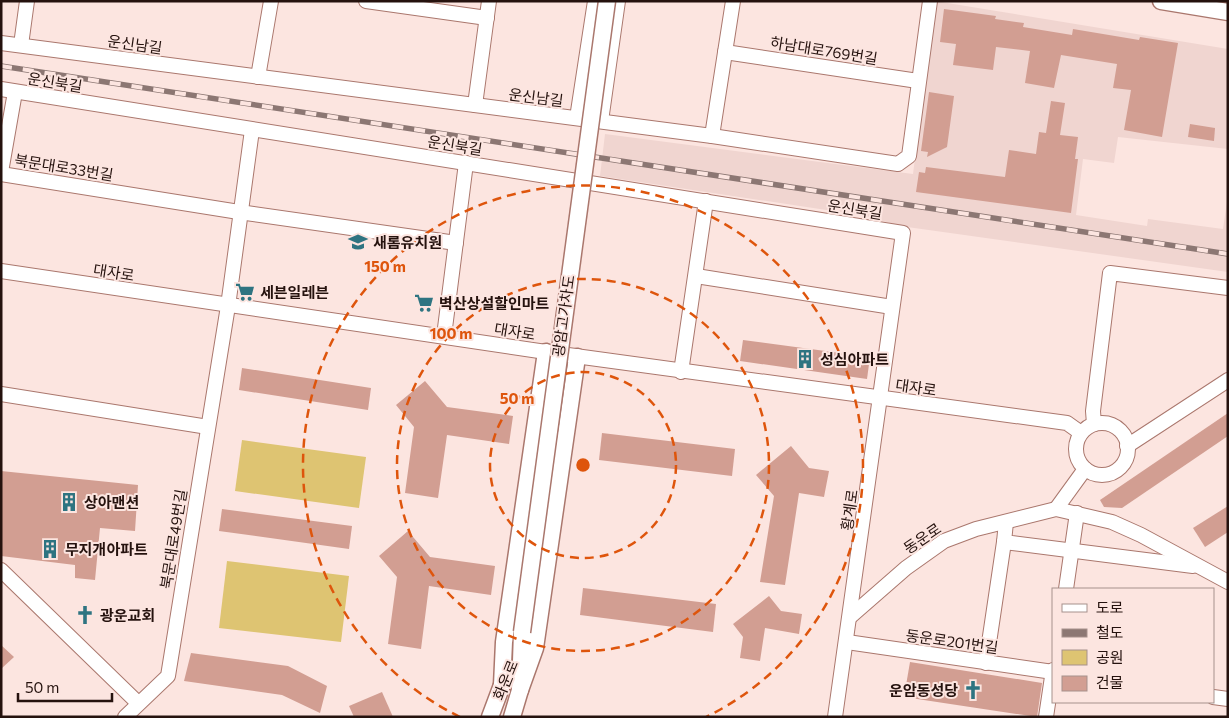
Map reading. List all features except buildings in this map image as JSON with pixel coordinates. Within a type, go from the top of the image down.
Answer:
[{"type":"street","points":[[21,45],[27,1]]},
{"type":"street","points":[[258,77],[270,1]]},
{"type":"street","points":[[475,105],[489,1]]},
{"type":"street","points":[[578,118],[595,1]]},
{"type":"street","name":"광암고가차도","points":[[521,637],[607,1]]},
{"type":"street","points":[[601,121],[618,1]]},
{"type":"street","points":[[712,136],[733,1]]},
{"type":"street","name":"운신남길","points":[[1,43],[601,121],[898,164],[909,156],[930,1]]},
{"type":"street","points":[[1161,1],[1228,12]]},
{"type":"street","points":[[371,2],[487,18]]},
{"type":"street","name":"하남대로769번길","points":[[725,52],[918,81]]},
{"type":"street","name":"운신북길","points":[[8,91],[903,233]]},
{"type":"street","name":"북문대로33번길","points":[[8,91],[1,173],[239,212]]},
{"type":"street","name":"북문대로49번길","points":[[125,717],[168,676],[228,306],[239,212],[252,130]]},
{"type":"street","points":[[444,336],[466,163]]},
{"type":"street","points":[[681,372],[706,201]]},
{"type":"street","points":[[239,212],[456,243]]},
{"type":"street","name":"황계로","points":[[836,717],[903,233]]},
{"type":"street","name":"대자로","points":[[1,271],[681,372],[1067,423],[1081,433]]},
{"type":"street","points":[[1094,424],[1093,411],[1110,273],[1228,288]]},
{"type":"street","points":[[696,276],[892,307]]},
{"type":"street","points":[[502,685],[504,642],[546,352]]},
{"type":"street","points":[[520,690],[535,648],[577,357]]},
{"type":"street","points":[[1127,446],[1228,380]]},
{"type":"street","points":[[1,394],[208,427]]},
{"type":"street","points":[[1094,424],[1112,425],[1125,437],[1127,446],[1124,460],[1114,472],[1099,474],[1085,469],[1079,462],[1076,442],[1081,433],[1094,424]]},
{"type":"street","points":[[1056,509],[1085,469]]},
{"type":"street","name":"동운로","points":[[851,616],[935,546],[956,535],[1036,512],[1056,509],[1077,513],[1126,528],[1203,567],[1228,582]]},
{"type":"street","points":[[1066,588],[1077,513]]},
{"type":"street","points":[[986,662],[1006,522]]},
{"type":"street","name":"동운로","points":[[1004,542],[1203,567]]},
{"type":"street","points":[[1,570],[138,703]]},
{"type":"street","name":"화운로","points":[[490,717],[521,637]]},
{"type":"street","name":"화운로","points":[[512,717],[520,690],[521,637]]},
{"type":"street","name":"동운로201번길","points":[[847,642],[1052,671]]},
{"type":"street","name":"동운로201번길","points":[[1046,717],[1052,678]]},
{"type":"street","points":[[1214,697],[1228,699]]},
{"type":"shaded area","points":[[935,1],[1228,49],[1228,149],[1118,137],[1114,163],[1083,159],[1076,215],[1147,226],[1148,219],[1223,229],[1228,195],[1228,272],[900,226],[866,216],[600,176],[605,134],[913,174]]},
{"type":"green space","points":[[242,440],[366,457],[359,508],[235,491]]},
{"type":"green space","points":[[227,561],[349,576],[341,642],[219,628]]},
{"type":"railway","points":[[1,66],[1228,254]]},
{"type":"place","name":"새롬유치원","points":[[358,242]]},
{"type":"place","name":"세븐일레븐","points":[[245,292]]},
{"type":"place","name":"벽산상설할인마트","points":[[424,303]]},
{"type":"place","name":"성심아파트","points":[[805,359]]},
{"type":"place","name":"상아맨션","points":[[69,502]]},
{"type":"place","name":"무지개아파트","points":[[50,549]]},
{"type":"place","name":"광운교회","points":[[85,615]]},
{"type":"place","name":"운암동성당","points":[[973,690]]}]
